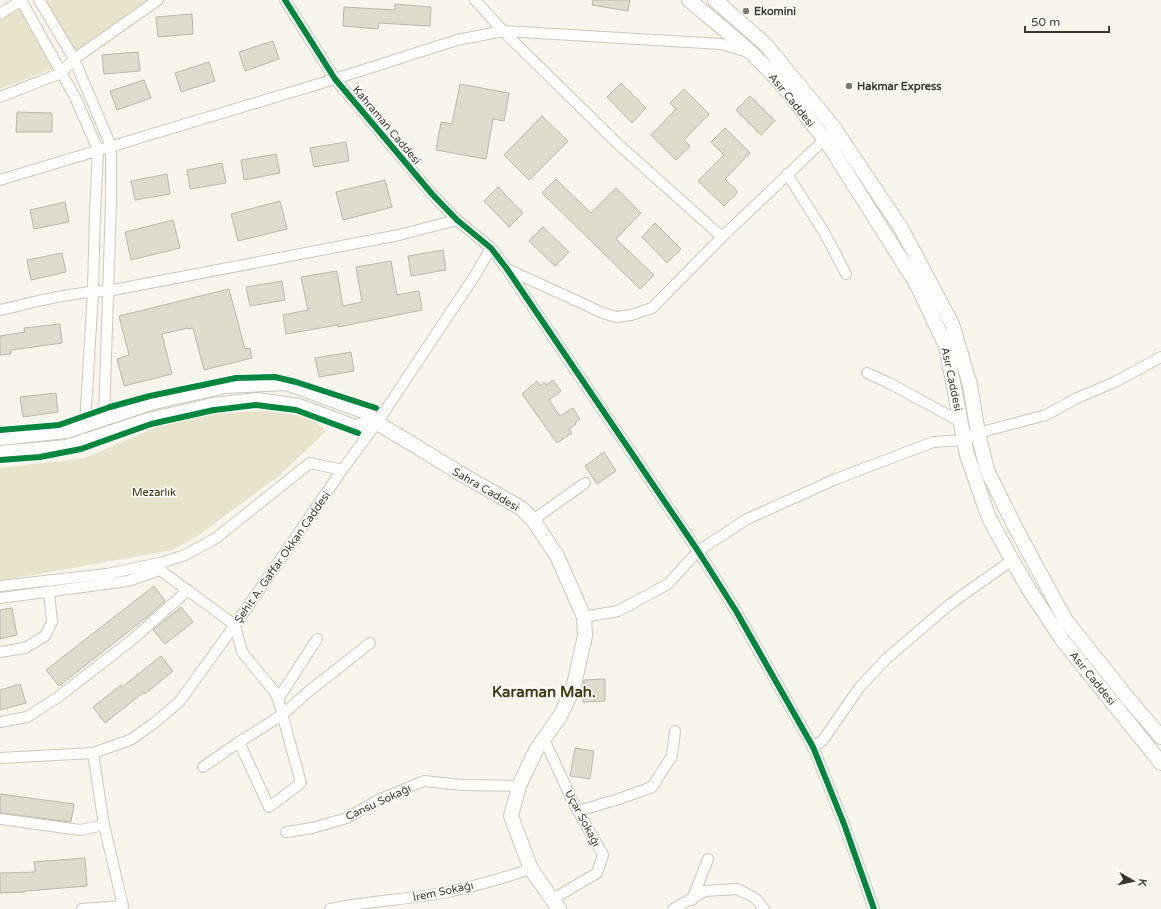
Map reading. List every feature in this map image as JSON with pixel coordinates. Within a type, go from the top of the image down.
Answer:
[{"type":"street","points":[[0,14],[21,0],[76,99],[98,150],[95,212],[94,291],[85,425]]},
{"type":"street","points":[[39,0],[74,59],[111,146],[111,203],[104,418]]},
{"type":"street","points":[[0,97],[61,73],[74,59],[158,0]]},
{"type":"street","name":"Kahraman Caddesi","points":[[285,0],[335,79],[432,194],[457,220],[491,248],[508,269],[698,551],[736,611],[813,747],[844,824],[874,909]]},
{"type":"street","points":[[475,0],[503,30],[618,144],[722,237]]},
{"type":"street","name":"Asır Caddesi","points":[[689,0],[752,53],[787,91],[816,130],[825,139],[916,283],[946,346],[967,455],[989,518],[1028,588],[1063,641],[1161,763]]},
{"type":"street","name":"Asır Caddesi","points":[[715,0],[765,44],[827,119],[900,228],[952,324],[970,384],[978,433],[987,470],[1015,528],[1066,621],[1161,737]]},
{"type":"street","points":[[0,180],[335,79],[457,40],[503,30],[720,44],[752,53]]},
{"type":"street","points":[[508,269],[602,313],[616,317],[652,308],[722,237],[825,139]]},
{"type":"street","points":[[787,174],[824,232],[846,274]]},
{"type":"street","points":[[0,310],[94,291],[108,291],[399,235],[457,220]]},
{"type":"street","name":"Şehit A. Gaffar Okkan Caddesi","points":[[0,758],[93,753],[130,740],[153,724],[179,702],[235,625],[342,470],[377,423],[474,277],[491,248]]},
{"type":"street","points":[[584,618],[618,611],[668,584],[698,551],[747,519],[836,478],[933,442],[964,440],[978,433],[1046,415],[1077,398],[1115,382],[1161,356]]},
{"type":"street","points":[[867,373],[891,384],[961,422]]},
{"type":"street","name":"Sahra Caddesi","points":[[0,438],[66,431],[150,403],[225,386],[286,383],[363,411],[377,423],[461,474],[521,508],[533,520],[557,556],[584,618],[585,636],[573,689],[560,716],[536,750],[519,786],[511,816],[531,869],[556,904]]},
{"type":"street","points":[[0,454],[67,447],[149,420],[213,405],[257,400],[299,406],[355,427],[377,423]]},
{"type":"street","points":[[0,586],[107,574],[164,562],[185,555],[216,538],[310,464],[342,470]]},
{"type":"street","points":[[533,520],[585,483]]},
{"type":"street","points":[[813,747],[823,740],[859,688],[886,659],[949,605],[1012,560]]},
{"type":"street","points":[[0,598],[128,581],[160,570],[235,625],[242,652],[274,691],[278,699],[301,783],[269,807],[239,742]]},
{"type":"street","points":[[0,722],[27,717],[57,698],[132,639],[188,590]]},
{"type":"street","points":[[0,652],[25,648],[45,636],[52,622],[49,592]]},
{"type":"street","points":[[278,699],[317,639]]},
{"type":"street","points":[[203,767],[282,715],[308,692],[370,643]]},
{"type":"street","points":[[578,811],[619,799],[652,787],[672,756],[675,731]]},
{"type":"street","name":"Uçar Sokağı","points":[[544,739],[578,811],[603,855],[597,873],[556,904]]},
{"type":"street","points":[[82,909],[123,906],[104,825],[93,753]]},
{"type":"street","name":"Cansu Sokağı","points":[[286,832],[312,828],[347,818],[378,800],[424,781],[462,785],[519,786]]},
{"type":"street","points":[[0,819],[80,830],[104,825]]},
{"type":"street","points":[[692,900],[708,859]]},
{"type":"street","name":"İrem Sokağı","points":[[330,909],[354,904],[400,900],[452,891],[531,869]]},
{"type":"street","points":[[673,909],[692,900],[705,891],[736,889],[755,898],[764,909]]},
{"type":"green space","points":[[44,0],[148,0],[75,52]]},
{"type":"green space","points":[[20,8],[54,68],[0,89],[0,20]]},
{"type":"green space","name":"Mezarlık","points":[[264,411],[309,416],[326,431],[279,476],[196,537],[173,550],[0,581],[0,468],[85,458],[156,427],[217,413]]},
{"type":"building","points":[[593,0],[630,0],[628,11],[592,5]]},
{"type":"building","points":[[395,4],[431,7],[430,26],[379,23],[378,29],[343,26],[344,7],[395,10]]},
{"type":"building","points":[[192,14],[193,34],[158,37],[156,17]]},
{"type":"building","points":[[273,41],[279,59],[245,71],[239,52]]},
{"type":"building","points":[[138,52],[140,71],[104,74],[102,55]]},
{"type":"building","points":[[209,62],[215,81],[181,92],[175,73]]},
{"type":"building","points":[[144,80],[151,98],[117,110],[110,91]]},
{"type":"building","points":[[621,83],[646,108],[632,123],[607,97]]},
{"type":"building","points":[[460,84],[509,93],[504,121],[493,119],[486,159],[436,150],[441,122],[452,124]]},
{"type":"building","points":[[684,89],[709,114],[684,140],[690,146],[676,160],[651,135],[676,109],[670,103]]},
{"type":"building","points":[[750,96],[775,121],[761,135],[736,110]]},
{"type":"building","points":[[17,112],[52,113],[52,132],[16,132]]},
{"type":"building","points":[[542,116],[568,141],[529,180],[504,155]]},
{"type":"building","points":[[725,128],[750,153],[725,179],[738,192],[724,206],[698,181],[724,155],[711,142]]},
{"type":"building","points":[[346,142],[349,161],[314,167],[310,148]]},
{"type":"building","points":[[276,154],[280,173],[244,180],[241,160]]},
{"type":"building","points":[[222,163],[226,183],[190,189],[187,170]]},
{"type":"building","points":[[167,174],[170,194],[135,200],[131,181]]},
{"type":"building","points":[[556,179],[591,213],[616,188],[641,213],[616,239],[654,275],[640,289],[542,193]]},
{"type":"building","points":[[385,180],[392,207],[343,220],[336,192]]},
{"type":"building","points":[[498,187],[523,213],[509,227],[484,201]]},
{"type":"building","points":[[280,201],[287,229],[238,241],[231,214]]},
{"type":"building","points":[[65,202],[69,222],[34,229],[30,210]]},
{"type":"building","points":[[173,220],[180,248],[131,260],[125,232]]},
{"type":"building","points":[[655,223],[681,249],[667,263],[642,237]]},
{"type":"building","points":[[543,227],[569,252],[555,266],[529,241]]},
{"type":"building","points":[[443,250],[446,270],[411,276],[408,256]]},
{"type":"building","points":[[62,253],[66,272],[31,280],[27,260]]},
{"type":"building","points":[[391,261],[397,295],[419,291],[422,310],[338,327],[338,325],[286,334],[283,315],[308,310],[301,277],[337,271],[343,306],[362,302],[356,267]]},
{"type":"building","points":[[282,281],[285,300],[250,306],[246,287]]},
{"type":"building","points":[[229,289],[245,349],[250,348],[252,358],[204,370],[193,328],[188,328],[162,334],[172,374],[124,386],[117,359],[129,355],[119,316]]},
{"type":"building","points":[[60,324],[62,343],[11,350],[11,354],[0,355],[0,336],[25,332],[24,328]]},
{"type":"building","points":[[351,352],[354,371],[319,377],[315,358]]},
{"type":"building","points":[[553,380],[561,391],[549,400],[560,416],[573,408],[580,419],[569,429],[572,433],[557,443],[522,394],[537,381],[540,386],[544,382],[546,385]]},
{"type":"building","points":[[56,393],[58,412],[23,417],[20,397]]},
{"type":"building","points":[[604,452],[616,471],[597,484],[585,466]]},
{"type":"building","points":[[154,586],[165,601],[145,619],[59,686],[46,670]]},
{"type":"building","points":[[181,607],[193,622],[165,644],[153,630]]},
{"type":"building","points":[[12,608],[17,635],[0,639],[0,610]]},
{"type":"building","points":[[161,656],[173,671],[145,694],[144,692],[105,723],[93,707],[121,685],[122,687]]},
{"type":"building","points":[[605,679],[605,701],[583,702],[584,680]]},
{"type":"building","points":[[20,684],[26,703],[0,710],[0,690]]},
{"type":"building","points":[[575,748],[594,751],[590,779],[570,776]]},
{"type":"building","points":[[0,794],[74,804],[71,822],[0,813]]},
{"type":"building","points":[[85,858],[87,886],[0,893],[0,873],[35,872],[34,862]]},
{"type":"cycle path","points":[[285,0],[335,79],[432,194],[457,220],[491,248],[507,269],[698,551],[736,611],[813,747],[844,824],[874,909]]},
{"type":"cycle path","points":[[0,430],[59,425],[110,407],[150,396],[236,378],[275,377],[296,382],[376,408]]},
{"type":"cycle path","points":[[0,460],[40,457],[81,449],[151,424],[214,410],[256,405],[296,410],[358,433]]},
{"type":"place","name":"Ekomini","points":[[746,11]]},
{"type":"place","name":"Hakmar Express","points":[[849,86]]},
{"type":"district","name":"Karaman Mah.","points":[[544,692]]}]
